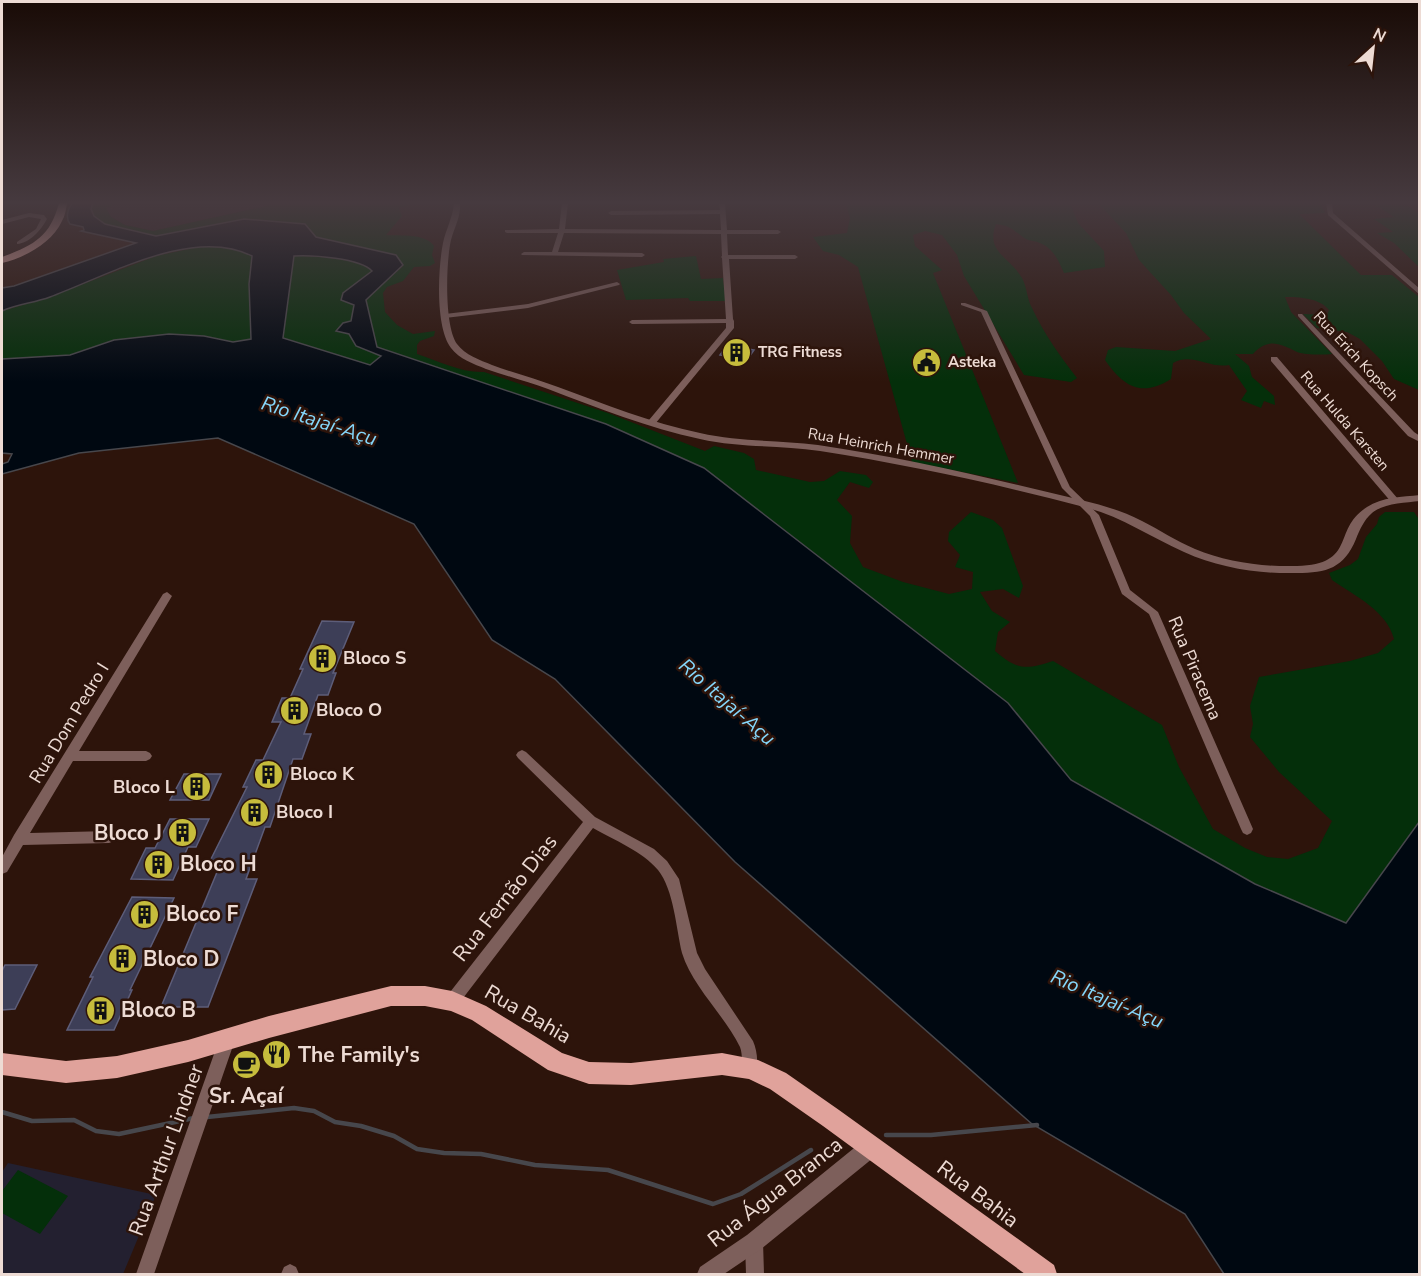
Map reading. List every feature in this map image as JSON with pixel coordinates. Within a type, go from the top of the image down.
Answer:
[{"type":"main road","name":"Rua Bahia","points":[[2,1064],[66,1072],[117,1067],[391,996],[425,996],[452,1001],[479,1012],[556,1062],[589,1073],[631,1074],[722,1064],[750,1068],[778,1082],[871,1147],[1045,1275]]},
{"type":"street","name":"Rua Heinrich Hemmer","points":[[445,263],[445,316],[448,336],[452,345],[459,352],[472,359],[652,422],[699,436],[838,452],[1080,502],[1131,520],[1200,554],[1242,564],[1308,569],[1336,562],[1345,554],[1353,531],[1362,517],[1376,507],[1395,501],[1419,498]]},
{"type":"street","points":[[652,422],[730,328],[725,263]]},
{"type":"street","points":[[1385,263],[1419,293]]},
{"type":"street","points":[[445,316],[528,306],[616,284]]},
{"type":"street","name":"Rua Piracema","points":[[963,304],[984,311],[1066,488],[1094,515],[1126,592],[1153,612],[1246,829]]},
{"type":"street","name":"Rua Erich Kopsch","points":[[1300,315],[1419,440]]},
{"type":"street","points":[[633,322],[731,321]]},
{"type":"street","name":"Rua Hulda Karsten","points":[[1274,359],[1395,501]]},
{"type":"street","name":"Rua Dom Pedro I","points":[[2,868],[167,596]]},
{"type":"street","points":[[522,755],[591,821],[649,853],[667,872],[678,900],[690,955],[748,1046],[750,1068]]},
{"type":"street","points":[[70,756],[146,756]]},
{"type":"street","name":"Rua Fernão Dias","points":[[452,1001],[591,821]]},
{"type":"street","points":[[19,839],[108,837]]},
{"type":"street","name":"Rua Arthur Lindner","points":[[145,1275],[227,1040]]},
{"type":"street","name":"Rua Água Branca","points":[[707,1275],[754,1242],[871,1147]]},
{"type":"street","points":[[754,1242],[755,1275]]},
{"type":"shaded area","points":[[8,1163],[156,1195],[123,1274],[2,1274],[2,1172]]},
{"type":"green space","points":[[139,263],[251,263],[249,284],[251,339],[233,342],[204,336],[168,334],[114,340],[70,355],[2,359],[2,311],[47,298]]},
{"type":"green space","points":[[293,263],[355,263],[372,271],[361,280],[351,321],[343,323],[336,330],[349,334],[356,346],[381,356],[370,365],[283,338]]},
{"type":"green space","points":[[393,263],[435,263],[430,266],[414,267],[403,281],[387,287],[383,293],[385,312],[397,325],[413,334],[435,331],[434,336],[420,341],[417,345],[417,354],[458,369],[484,372],[608,413],[705,451],[714,446],[744,453],[754,459],[756,470],[810,482],[824,481],[840,471],[866,475],[873,482],[869,488],[850,482],[837,500],[852,516],[850,543],[863,567],[903,582],[949,594],[972,589],[973,572],[955,567],[960,555],[948,541],[949,532],[971,512],[993,520],[1002,528],[1023,586],[1019,598],[1003,589],[980,592],[992,611],[1010,622],[998,632],[995,651],[1016,665],[1029,667],[1053,661],[1162,725],[1179,767],[1213,829],[1245,848],[1267,857],[1288,859],[1318,848],[1332,821],[1279,772],[1250,737],[1253,724],[1250,706],[1259,677],[1350,661],[1378,653],[1394,639],[1385,620],[1360,598],[1332,580],[1329,573],[1350,565],[1358,559],[1366,537],[1385,512],[1414,512],[1420,521],[1419,822],[1346,923],[1255,884],[1071,780],[1008,703],[606,424],[377,347],[366,300],[403,266]]},
{"type":"green space","points":[[661,263],[697,263],[701,279],[723,278],[726,301],[690,301],[688,298],[626,300],[617,270]]},
{"type":"green space","name":"Asteka","points":[[851,263],[934,263],[942,270],[933,273],[1018,483],[912,462],[858,267]]},
{"type":"green space","name":"Asteka","points":[[960,263],[1009,263],[1022,278],[1030,304],[1042,327],[1077,378],[1071,382],[1024,375],[964,276]]},
{"type":"green space","name":"Asteka","points":[[1059,263],[1105,263],[1105,267],[1064,273]]},
{"type":"green space","points":[[1141,263],[1348,263],[1361,275],[1392,275],[1419,297],[1419,390],[1394,379],[1382,361],[1360,339],[1347,332],[1317,328],[1303,314],[1327,315],[1329,310],[1325,306],[1309,299],[1291,297],[1285,297],[1291,312],[1332,354],[1301,353],[1285,346],[1269,344],[1253,354],[1235,354],[1249,366],[1252,377],[1274,396],[1275,405],[1264,401],[1261,408],[1241,400],[1247,391],[1229,365],[1215,365],[1187,359],[1173,363],[1171,379],[1160,385],[1151,388],[1134,386],[1119,377],[1105,360],[1108,350],[1116,347],[1175,351],[1211,339],[1184,313]]},
{"type":"green space","points":[[18,1170],[68,1196],[40,1234],[2,1213],[2,1191]]},
{"type":"water","points":[[81,263],[135,263],[50,297],[2,311],[2,288]]},
{"type":"water","name":"Rio Itajaí-Açu","points":[[251,263],[293,263],[283,338],[370,365],[381,356],[356,346],[349,334],[336,331],[343,323],[351,321],[354,305],[341,300],[343,293],[372,271],[355,263],[401,263],[403,265],[366,300],[377,347],[606,424],[704,468],[1008,703],[1071,780],[1255,884],[1346,923],[1419,822],[1419,1274],[1224,1274],[1185,1214],[1032,1124],[735,862],[555,679],[492,640],[414,524],[218,438],[79,453],[2,474],[2,464],[8,462],[12,454],[2,453],[2,359],[70,355],[114,340],[169,334],[204,336],[233,342],[251,339],[249,284]]},
{"type":"building","name":"TRG Fitness","points":[[727,345],[754,350],[747,360],[720,355]]},
{"type":"building","points":[[322,621],[354,622],[333,673],[336,673],[328,695],[318,695],[304,734],[311,734],[302,759],[293,759],[270,827],[265,827],[246,879],[257,879],[208,1007],[161,1007],[220,865],[208,865],[247,787],[243,787],[256,760],[263,760],[281,722],[272,722],[282,698],[290,698],[303,669],[300,669]]},
{"type":"building","name":"Bloco L","points":[[184,774],[221,774],[209,800],[170,800]]},
{"type":"building","points":[[170,819],[209,819],[196,847],[188,847],[173,880],[131,879],[146,848],[155,848]]},
{"type":"building","points":[[132,897],[174,898],[130,990],[132,990],[114,1030],[67,1030],[93,977],[90,977]]},
{"type":"building","points":[[5,965],[37,965],[15,1009],[2,1010],[2,971]]},
{"type":"waterway","points":[[207,1117],[294,1108],[314,1111],[335,1122],[361,1126],[394,1136],[417,1149],[444,1153],[481,1154],[535,1165],[608,1170],[713,1204],[741,1194],[811,1150]]},
{"type":"waterway","points":[[2,1112],[32,1121],[74,1120],[96,1131],[119,1134],[194,1118]]},
{"type":"waterway","points":[[886,1135],[931,1135],[1037,1125]]},
{"type":"place","name":"TRG Fitness","points":[[737,352]]},
{"type":"place","name":"Asteka","points":[[927,362]]},
{"type":"place","name":"Bloco S","points":[[322,658]]},
{"type":"place","name":"Bloco O","points":[[295,710]]},
{"type":"place","name":"Bloco K","points":[[269,774]]},
{"type":"place","name":"Bloco L","points":[[196,787]]},
{"type":"place","name":"Bloco I","points":[[255,812]]},
{"type":"place","name":"Bloco J","points":[[183,833]]},
{"type":"place","name":"Bloco H","points":[[159,864]]},
{"type":"place","name":"Bloco F","points":[[145,914]]},
{"type":"place","name":"Bloco D","points":[[122,959]]},
{"type":"place","name":"Bloco B","points":[[100,1010]]},
{"type":"place","name":"The Family's","points":[[277,1055]]},
{"type":"place","name":"Sr. Açaí","points":[[246,1065]]}]
